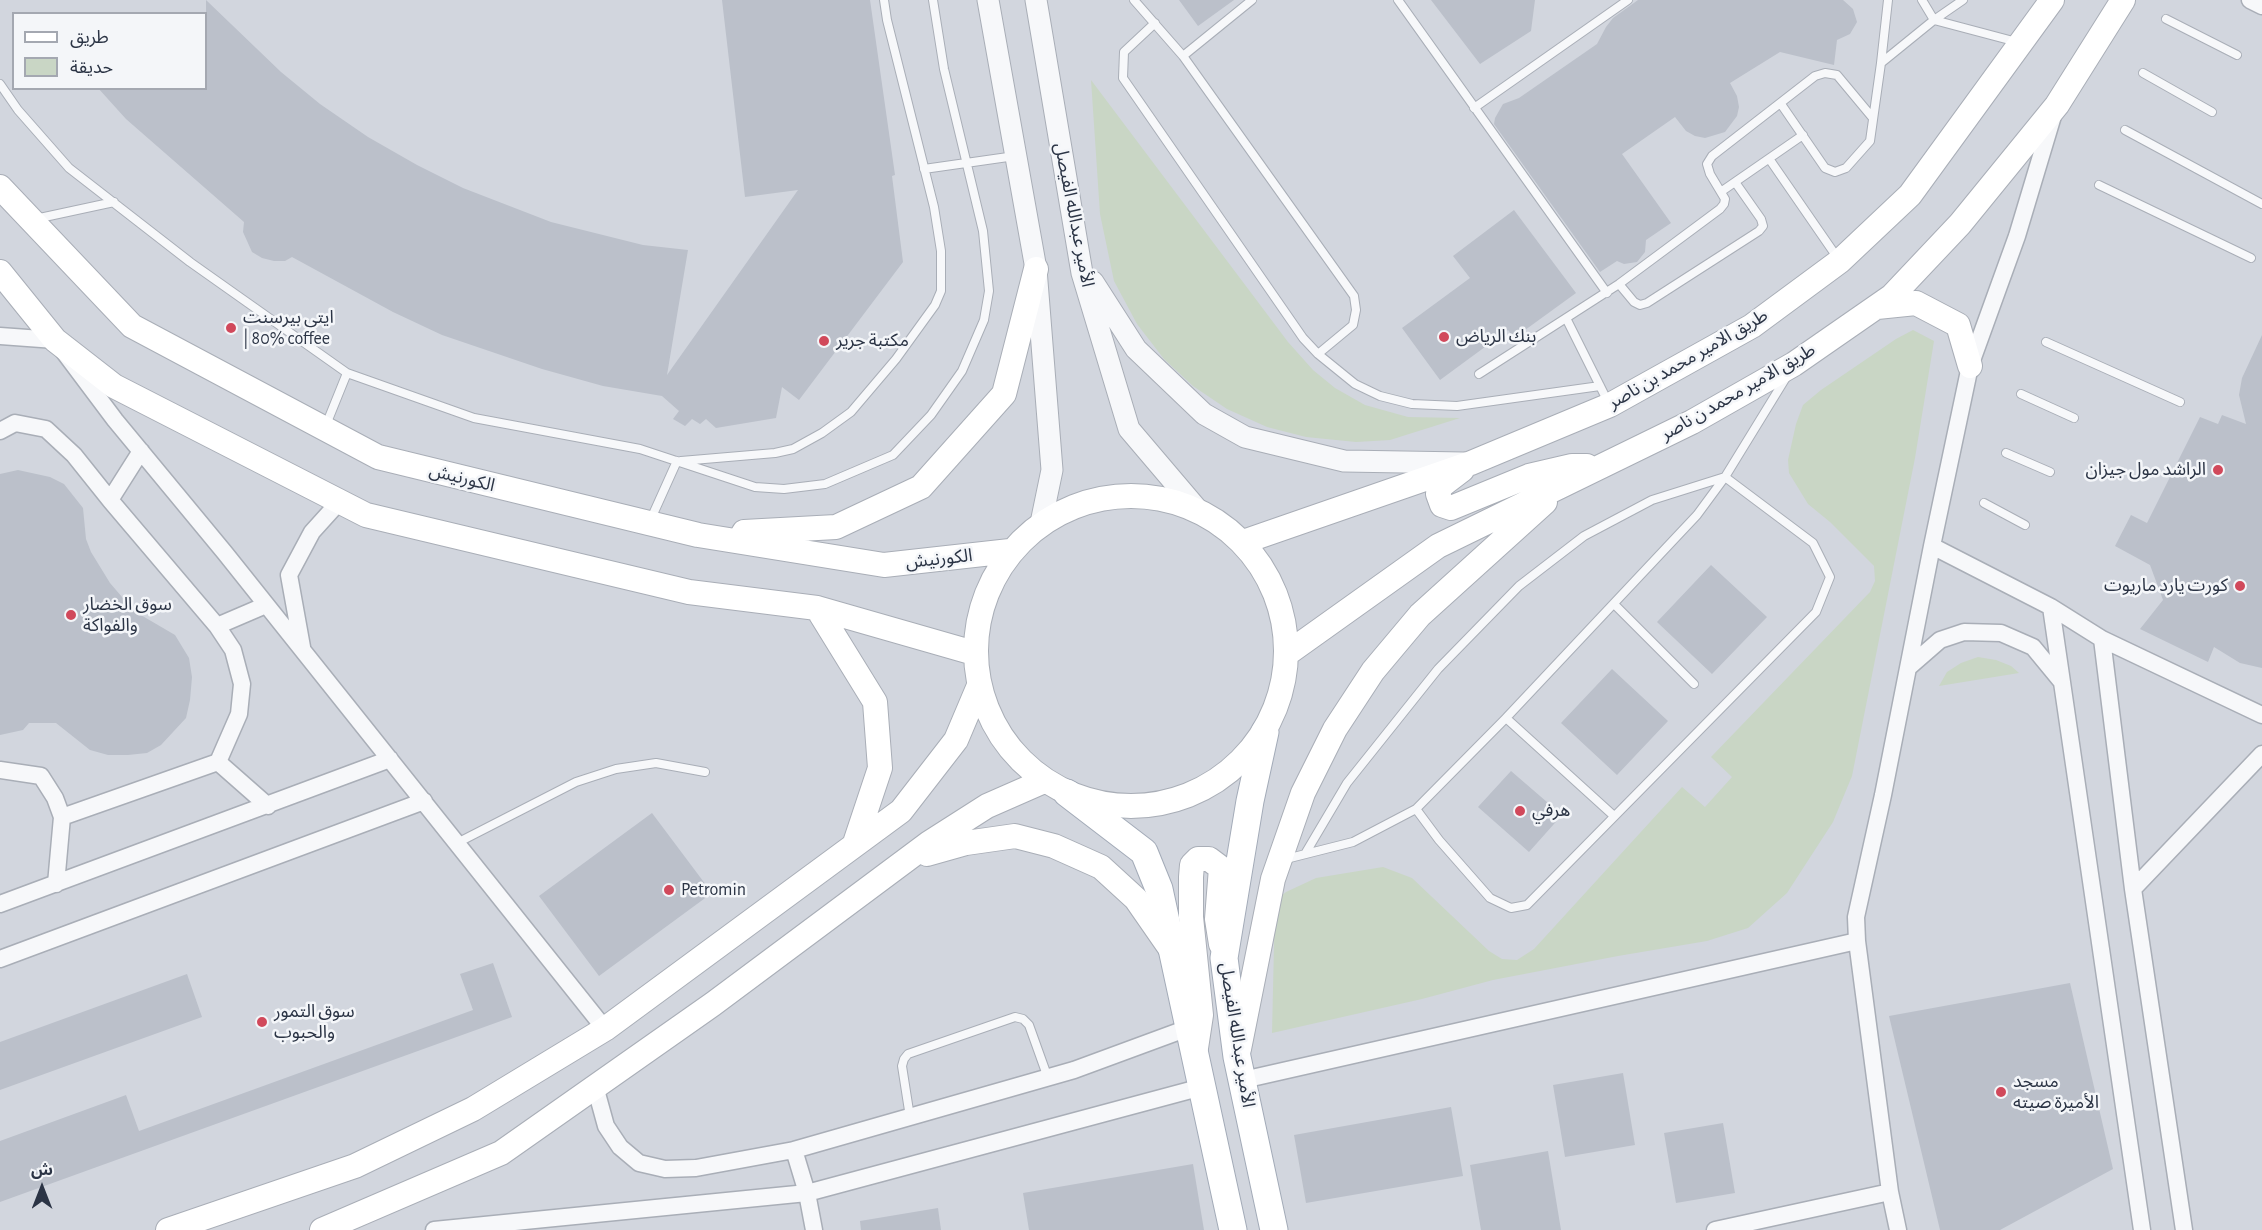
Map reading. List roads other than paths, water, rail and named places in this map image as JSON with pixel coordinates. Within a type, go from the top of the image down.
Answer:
[{"type":"main road","name":"طريق الامير محمد بن ناصر","points":[[1243,542],[1471,463],[1752,326],[1840,261],[1910,195],[2052,0]]},
{"type":"main road","name":"طريق الامير محمد ن ناصر","points":[[1288,653],[1438,546],[1692,422],[1794,364],[1892,296],[1960,224],[2056,105],[2123,0]]},
{"type":"main road","name":"الكورنيش","points":[[0,187],[132,326],[378,457],[698,535],[884,564],[1010,551]]},
{"type":"main road","points":[[698,535],[836,527],[921,487],[1004,393],[1036,269]]},
{"type":"main road","points":[[0,272],[55,340],[114,386],[366,515],[689,592],[817,608],[974,653]]},
{"type":"main road","points":[[1874,308],[1917,303],[1958,325],[1970,366]]},
{"type":"main road","points":[[1471,463],[1441,486],[1438,494],[1442,505],[1451,507],[1529,476],[1572,466],[1602,466]]},
{"type":"main road","points":[[1240,1069],[1272,879],[1303,793],[1335,729],[1373,671],[1420,615],[1565,484]]},
{"type":"main road","points":[[335,1229],[501,1152],[713,1004],[907,860],[987,806],[1055,787],[1110,806],[1155,805],[1198,792],[1236,767],[1265,732],[1281,694],[1288,653],[1283,612],[1268,575],[1243,542],[1221,524],[1197,510],[1144,496],[1090,500],[1041,523],[1010,551],[990,582],[978,617],[974,653],[978,688],[992,724],[1015,756],[1055,787],[1144,852],[1159,889],[1233,1230]]},
{"type":"main road","points":[[817,608],[874,702],[880,768],[855,843]]},
{"type":"main road","points":[[168,1230],[356,1166],[473,1109],[605,1029],[901,811],[956,740],[978,688]]},
{"type":"main road","name":"الأمير عبدالله الفيصل","points":[[1265,732],[1250,801],[1224,958],[1240,1069],[1274,1230]]},
{"type":"main road","points":[[907,860],[966,843],[1015,836],[1054,846],[1101,867],[1136,899],[1172,950]]},
{"type":"main road","points":[[1194,1055],[1201,1015],[1191,917],[1191,877],[1192,865],[1198,859],[1209,859],[1221,868],[1217,919],[1224,958]]},
{"type":"street","points":[[988,0],[1036,269],[1052,470],[1041,523]]},
{"type":"street","name":"الأمير عبدالله الفيصل","points":[[1036,0],[1080,261],[1129,429],[1197,510]]},
{"type":"street","points":[[2250,0],[2262,6]]},
{"type":"street","points":[[1898,1230],[1890,1191],[1857,941],[1856,917],[1970,366],[2017,236],[2056,105]]},
{"type":"street","points":[[1080,261],[1136,349],[1204,414],[1245,437],[1344,461],[1471,463]]},
{"type":"street","points":[[0,336],[55,340],[141,451],[267,605],[605,1029]]},
{"type":"street","points":[[0,431],[15,423],[46,429],[74,455],[217,626],[233,650],[242,684],[239,714],[218,762],[62,817]]},
{"type":"street","points":[[110,500],[141,451]]},
{"type":"street","points":[[303,651],[289,575],[312,532],[340,501]]},
{"type":"street","points":[[1932,546],[2051,607],[2102,639],[2262,715]]},
{"type":"street","points":[[217,626],[267,605]]},
{"type":"street","points":[[2051,607],[2142,1230]]},
{"type":"street","points":[[1909,667],[1940,640],[1964,632],[2001,633],[2032,647],[2062,682]]},
{"type":"street","points":[[2102,639],[2133,889],[2184,1230]]},
{"type":"street","points":[[2133,889],[2262,754]]},
{"type":"street","points":[[0,904],[390,759]]},
{"type":"street","points":[[218,762],[268,806]]},
{"type":"street","points":[[0,770],[41,776],[55,798],[62,817],[56,884]]},
{"type":"street","points":[[0,959],[424,801]]},
{"type":"street","points":[[1240,1069],[1857,941]]},
{"type":"street","points":[[595,1086],[606,1126],[620,1147],[639,1163],[665,1169],[696,1168],[794,1150],[910,1117],[1048,1077],[1141,1047],[1188,1028]]},
{"type":"street","points":[[434,1230],[807,1193],[1202,1087]]},
{"type":"street","points":[[794,1150],[807,1193],[814,1230]]},
{"type":"street","points":[[1715,1230],[1890,1191]]},
{"type":"lane","points":[[677,461],[775,453],[793,448],[822,433],[851,412],[896,359],[935,305],[941,291],[941,251],[934,207],[884,0]]},
{"type":"lane","points":[[0,84],[18,110],[69,168],[190,262],[347,373],[474,418],[640,448],[755,487],[784,489],[825,484],[893,455],[931,416],[962,371],[984,320],[989,291],[983,231],[944,69],[933,0]]},
{"type":"lane","points":[[1134,0],[1183,56],[1354,296],[1356,310],[1353,325],[1318,354]]},
{"type":"lane","points":[[1183,56],[1252,0]]},
{"type":"lane","points":[[1398,0],[1607,293]]},
{"type":"lane","points":[[1474,108],[1628,0]]},
{"type":"lane","points":[[1780,104],[1825,168],[1835,172],[1846,168],[1863,151],[1869,141],[1888,0]]},
{"type":"lane","points":[[1923,0],[1934,20],[2020,43]]},
{"type":"lane","points":[[1881,63],[1934,20],[1963,0]]},
{"type":"lane","points":[[2166,19],[2237,55]]},
{"type":"lane","points":[[1155,23],[1124,51],[1123,78],[1303,338],[1318,354],[1355,384],[1380,396],[1412,404],[1457,406],[1605,396],[1566,318]]},
{"type":"lane","points":[[1479,374],[1607,293],[1720,209],[1725,199],[1710,174],[1707,164],[1712,156],[1815,76],[1825,73],[1837,75],[1872,117]]},
{"type":"lane","points":[[2143,73],[2212,112]]},
{"type":"lane","points":[[2125,130],[2262,204]]},
{"type":"lane","points":[[1722,191],[1803,135]]},
{"type":"lane","points":[[924,170],[1016,156]]},
{"type":"lane","points":[[1770,160],[1840,261]]},
{"type":"lane","points":[[1619,284],[1634,302],[1640,305],[1647,303],[1759,231],[1763,226],[1761,219],[1736,182]]},
{"type":"lane","points":[[2099,185],[2251,258]]},
{"type":"lane","points":[[31,220],[114,202]]},
{"type":"lane","points":[[2046,342],[2180,402]]},
{"type":"lane","points":[[1279,860],[1353,842],[1416,809],[1506,718],[1697,515],[1725,477],[1794,364]]},
{"type":"lane","points":[[324,429],[347,373]]},
{"type":"lane","points":[[2021,394],[2074,418]]},
{"type":"lane","points":[[2006,453],[2050,472]]},
{"type":"lane","points":[[649,523],[677,461]]},
{"type":"lane","points":[[1416,809],[1439,840],[1490,898],[1511,908],[1527,905],[1816,612],[1830,577],[1813,543],[1725,477]]},
{"type":"lane","points":[[1305,854],[1347,783],[1438,669],[1519,586],[1584,536],[1652,500],[1725,477]]},
{"type":"lane","points":[[1984,503],[2025,525]]},
{"type":"lane","points":[[1614,604],[1694,684]]},
{"type":"lane","points":[[1506,718],[1614,816]]},
{"type":"lane","points":[[457,843],[576,782],[616,769],[656,763],[705,772]]},
{"type":"lane","points":[[910,1117],[902,1066],[908,1054],[1016,1017],[1023,1018],[1029,1025],[1048,1077]]},
{"type":"place","name":"ايتي بيرسنت | 80% coffee","points":[[231,328]]},
{"type":"place","name":"بنك الرياض","points":[[1444,337]]},
{"type":"place","name":"مكتبة جرير","points":[[824,341]]},
{"type":"place","name":"الراشد مول جيزان","points":[[2218,470]]},
{"type":"place","name":"كورت يارد ماريوت","points":[[2240,586]]},
{"type":"place","name":"سوق الخضار والفواكة","points":[[71,615]]},
{"type":"place","name":"هرفي","points":[[1520,811]]},
{"type":"place","name":"Petromin","points":[[669,890]]},
{"type":"place","name":"سوق التمور والحبوب","points":[[262,1022]]},
{"type":"place","name":"مسجد الأميرة صيته","points":[[2001,1092]]}]
